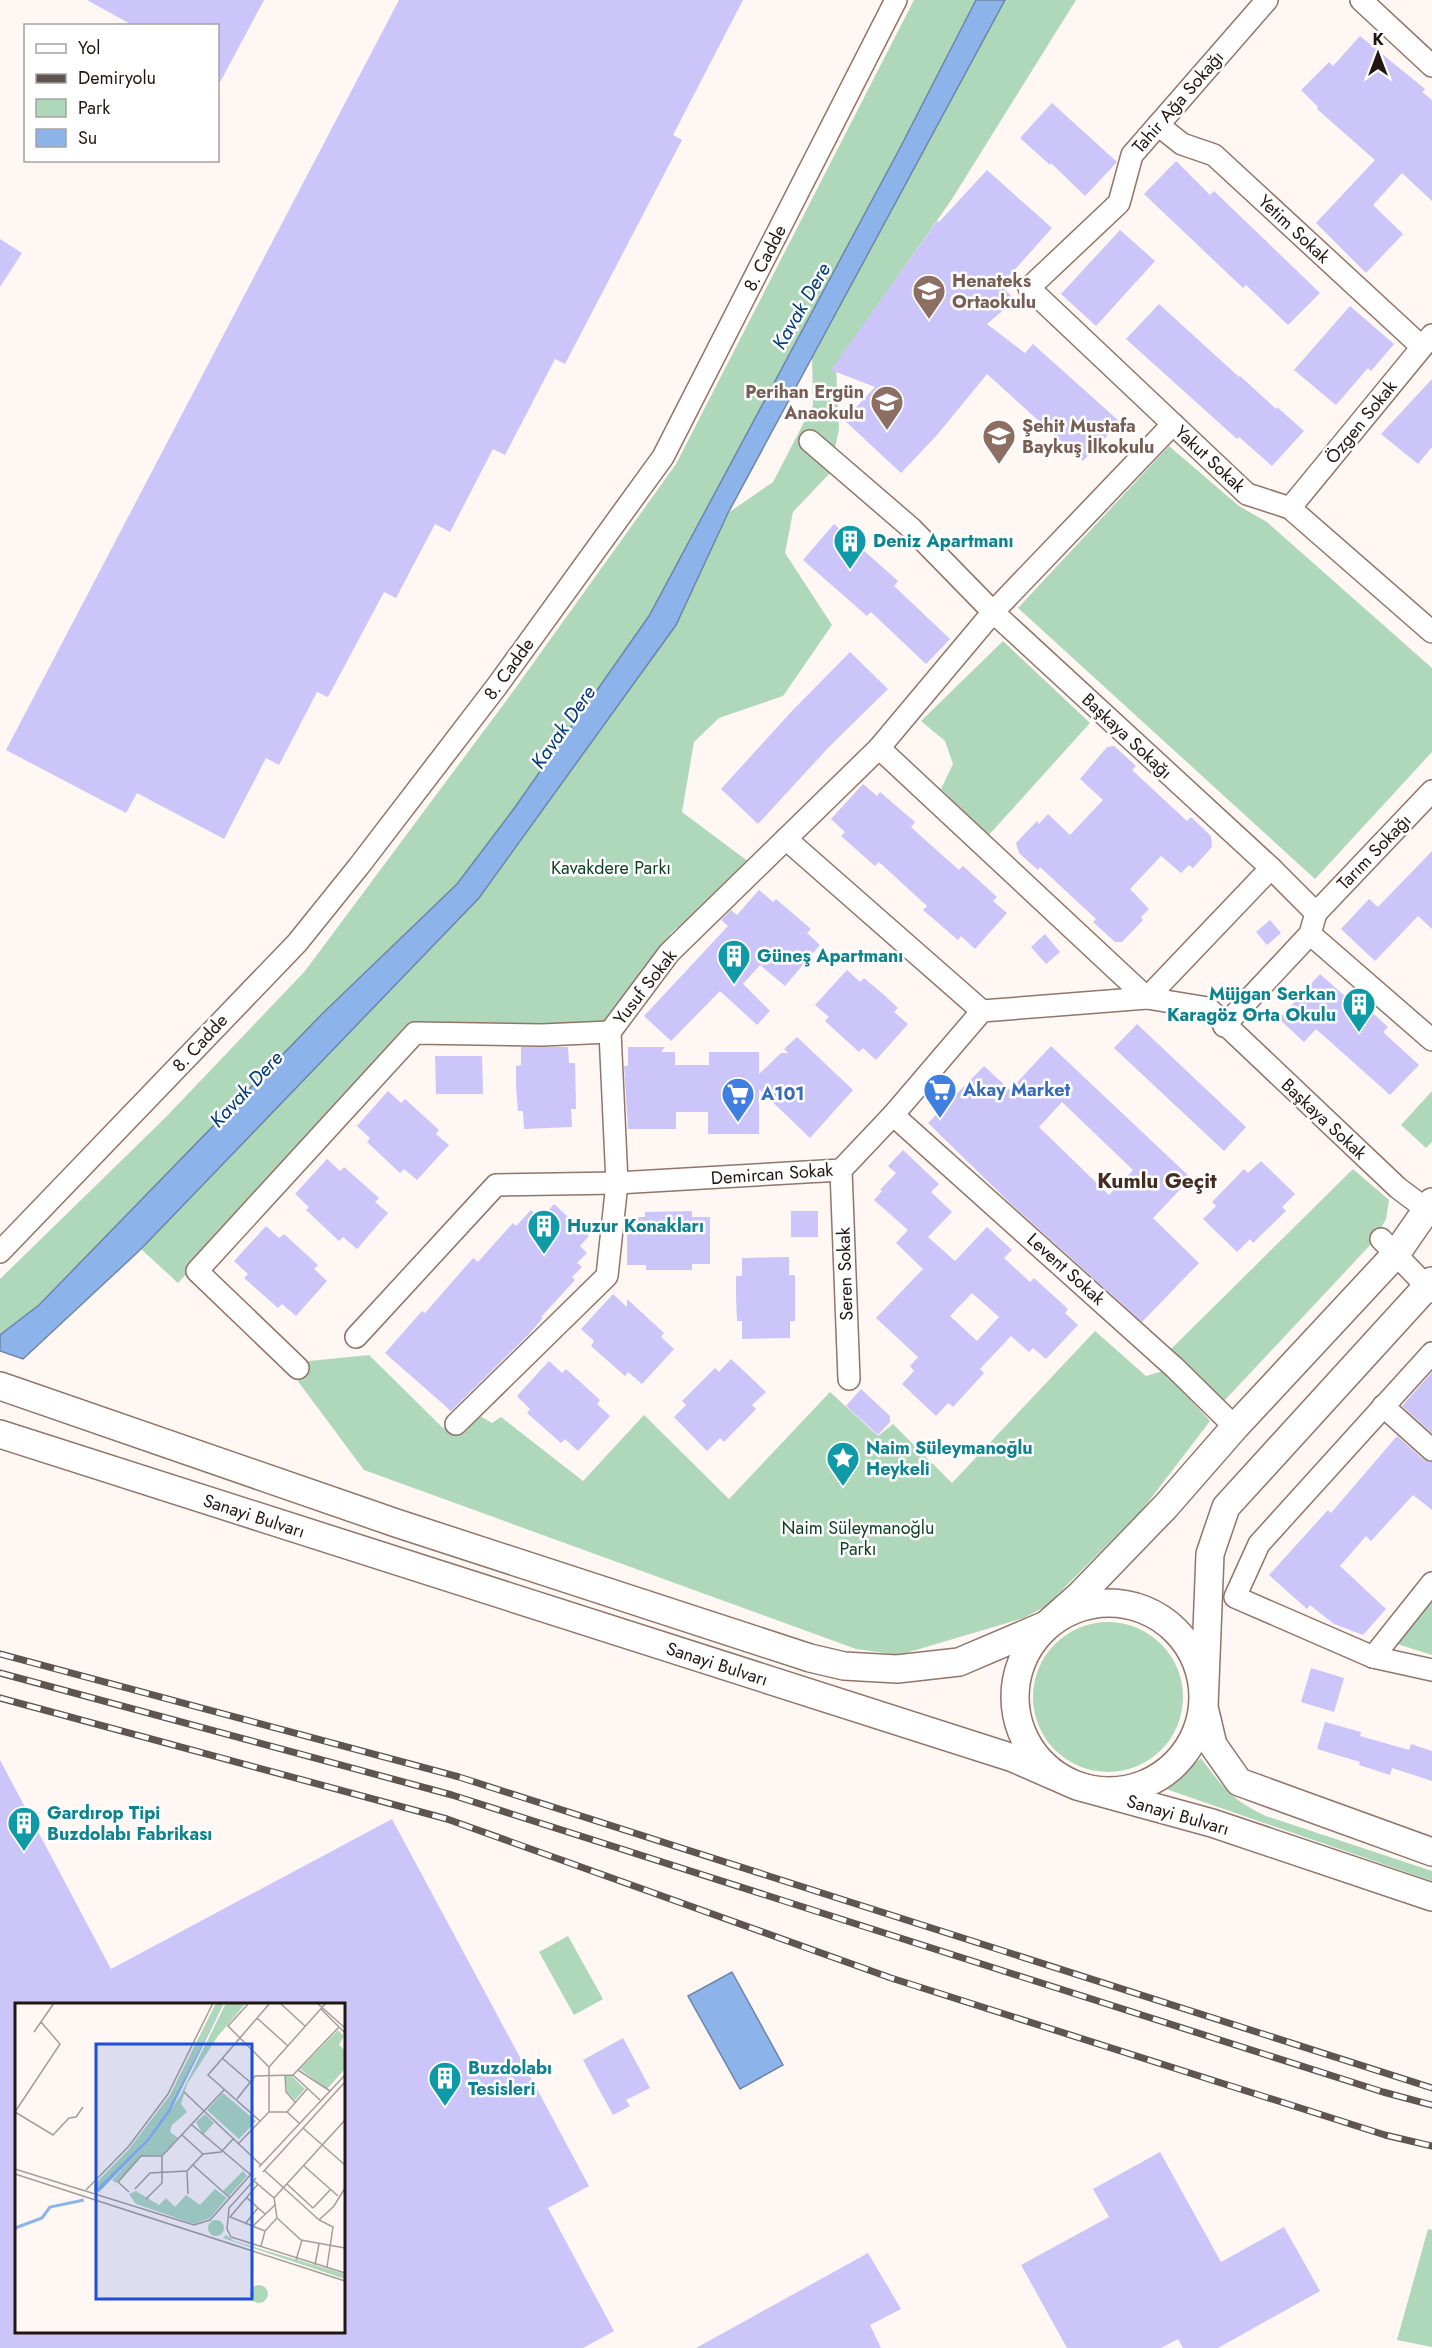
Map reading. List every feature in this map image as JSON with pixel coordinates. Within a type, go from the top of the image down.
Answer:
[{"type":"main road","points":[[1429,1205],[1388,1246],[1166,1506],[1081,1594],[1046,1626],[1025,1651],[1015,1682],[1015,1715],[1027,1746],[1048,1770],[1077,1786],[1105,1792],[1133,1788],[1160,1777],[1181,1758],[1196,1734],[1203,1707],[1210,1554],[1226,1507],[1430,1287]]},
{"type":"main road","name":"Sanayi Bulvarı","points":[[0,1386],[396,1523],[810,1658],[844,1666],[897,1670],[959,1662],[1046,1626]]},
{"type":"main road","name":"Sanayi Bulvarı","points":[[0,1434],[1013,1758],[1077,1786],[1212,1823],[1432,1897]]},
{"type":"main road","points":[[1046,1626],[1074,1609],[1105,1602],[1137,1606],[1166,1621],[1188,1645],[1201,1674],[1203,1707],[1214,1744],[1239,1782],[1432,1852]]},
{"type":"street","name":"8. Cadde","points":[[0,1252],[297,943],[490,695],[663,457],[896,0]]},
{"type":"street","name":"Tahir Ağa Sokağı","points":[[1029,288],[1119,203],[1132,155],[1267,0]]},
{"type":"street","points":[[1362,0],[1432,66]]},
{"type":"street","name":"Yetim Sokak","points":[[1158,125],[1182,144],[1214,155],[1427,341]]},
{"type":"street","name":"Yakut Sokak","points":[[1029,288],[1247,494],[1290,508],[1432,633]]},
{"type":"street","name":"Özgen Sokak","points":[[1290,508],[1427,341]]},
{"type":"street","points":[[993,612],[1173,424]]},
{"type":"street","name":"Başkaya Sokağı","points":[[810,441],[911,528],[993,612],[1271,868],[1316,913]]},
{"type":"street","name":"Yusuf Sokak","points":[[456,1424],[608,1276],[617,1183],[609,1032],[669,953],[879,748],[993,612]]},
{"type":"street","points":[[879,748],[1147,998]]},
{"type":"street","name":"Tarım Sokağı","points":[[1316,913],[1432,791]]},
{"type":"street","points":[[786,839],[982,1011],[1147,998],[1271,868]]},
{"type":"street","points":[[1224,1026],[1310,934],[1316,913]]},
{"type":"street","points":[[1310,934],[1432,1040]]},
{"type":"street","name":"Başkaya Sokak","points":[[1147,998],[1208,1008],[1224,1026],[1398,1188],[1429,1205]]},
{"type":"street","name":"Demircan Sokak","points":[[356,1337],[495,1185],[617,1183],[841,1170],[893,1115],[982,1011]]},
{"type":"street","points":[[298,1368],[197,1271],[415,1033],[542,1035],[609,1032]]},
{"type":"street","name":"Levent Sokak","points":[[893,1115],[1175,1368],[1235,1427]]},
{"type":"street","name":"Seren Sokak","points":[[841,1170],[849,1379]]},
{"type":"street","points":[[1388,1246],[1430,1287]]},
{"type":"street","points":[[1432,1353],[1259,1544],[1235,1598],[1373,1657],[1432,1670]]},
{"type":"street","points":[[1383,1406],[1432,1450]]},
{"type":"street","points":[[1373,1657],[1432,1583]]},
{"type":"green space","points":[[914,0],[976,0],[900,148],[649,616],[513,810],[457,884],[39,1305],[0,1335],[0,1279],[165,1118],[305,971],[509,697],[676,464]]},
{"type":"green space","name":"Kavakdere Parkı","points":[[1005,0],[1076,0],[952,199],[836,365],[839,429],[830,473],[793,512],[785,553],[832,625],[783,696],[719,718],[694,742],[682,812],[753,865],[671,933],[608,1025],[412,1028],[178,1283],[141,1249],[479,898],[676,625],[728,513],[773,482],[813,405],[812,358]]},
{"type":"green space","points":[[1169,446],[1239,506],[1267,522],[1432,668],[1432,752],[1315,879],[1018,608]]},
{"type":"green space","points":[[1003,641],[1090,723],[988,836],[941,789],[953,764],[945,741],[921,721]]},
{"type":"green space","points":[[1432,1091],[1432,1142],[1426,1148],[1401,1125]]},
{"type":"green space","points":[[1353,1169],[1389,1200],[1386,1219],[1373,1242],[1225,1400],[1215,1397],[1168,1352]]},
{"type":"green space","name":"Naim Süleymanoğlu Parkı","points":[[1095,1331],[1146,1376],[1163,1371],[1210,1421],[1142,1510],[1046,1606],[1024,1618],[899,1655],[856,1649],[364,1470],[297,1380],[309,1361],[369,1355],[443,1428],[475,1413],[492,1423],[501,1417],[583,1481],[644,1415],[729,1499],[830,1392],[878,1436],[893,1424],[952,1483]]},
{"type":"green space","points":[[1432,1601],[1432,1655],[1397,1644]]},
{"type":"green space","points":[[1108,1622],[1137,1628],[1161,1644],[1177,1668],[1183,1697],[1177,1726],[1161,1750],[1137,1766],[1108,1772],[1079,1766],[1055,1750],[1039,1726],[1033,1697],[1039,1668],[1055,1644],[1079,1628]]},
{"type":"green space","points":[[1201,1758],[1236,1799],[1254,1810],[1432,1871],[1432,1881],[1166,1789]]},
{"type":"green space","points":[[568,1936],[603,1999],[574,2015],[539,1952]]},
{"type":"green space","points":[[1428,2229],[1432,2230],[1432,2347],[1397,2340]]},
{"type":"water","points":[[976,0],[1005,0],[728,513],[676,625],[479,898],[141,1249],[23,1359],[0,1351],[0,1335],[39,1305],[323,1013],[457,884],[513,810],[649,616],[900,148]]},
{"type":"water","points":[[732,1972],[783,2065],[740,2089],[688,1996]]},
{"type":"building","points":[[87,0],[264,0],[219,84],[219,24],[130,24]]},
{"type":"building","points":[[399,0],[743,0],[673,135],[682,140],[565,364],[555,359],[505,455],[493,449],[450,532],[435,524],[396,598],[384,592],[328,697],[317,692],[279,765],[266,758],[224,839],[137,793],[126,813],[6,750]]},
{"type":"building","points":[[1360,36],[1425,89],[1422,92],[1432,100],[1432,201],[1402,173],[1373,205],[1403,234],[1366,273],[1316,223],[1375,160],[1317,109],[1318,107],[1301,90],[1329,62],[1333,66]]},
{"type":"building","points":[[1052,103],[1117,162],[1085,196],[1051,163],[1050,165],[1020,138]]},
{"type":"building","points":[[1176,161],[1210,195],[1214,191],[1320,293],[1288,325],[1246,285],[1243,288],[1144,194]]},
{"type":"building","points":[[987,170],[1052,228],[1001,285],[1015,300],[987,324],[1025,353],[1033,344],[1120,422],[1083,461],[987,374],[937,435],[901,473],[844,420],[875,387],[831,370],[937,221],[939,222]]},
{"type":"building","points":[[1120,230],[1155,261],[1096,326],[1061,294]]},
{"type":"building","points":[[0,239],[22,253],[0,287]]},
{"type":"building","points":[[1159,304],[1239,377],[1304,431],[1272,466],[1239,437],[1237,439],[1126,339]]},
{"type":"building","points":[[1350,306],[1394,344],[1371,371],[1368,368],[1336,405],[1294,370]]},
{"type":"building","points":[[1432,379],[1432,447],[1418,464],[1381,434]]},
{"type":"building","name":"Deniz Apartmanı","points":[[834,524],[898,581],[894,586],[950,639],[926,664],[871,612],[867,616],[803,560]]},
{"type":"building","points":[[850,652],[888,689],[828,748],[758,824],[721,789],[791,712]]},
{"type":"building","points":[[1114,746],[1136,766],[1132,770],[1187,821],[1191,817],[1211,836],[1212,847],[1193,868],[1189,865],[1181,873],[1161,856],[1130,889],[1149,909],[1141,917],[1143,920],[1122,942],[1115,942],[1093,922],[1096,919],[1040,867],[1038,870],[1019,853],[1016,843],[1037,821],[1039,824],[1048,814],[1070,835],[1103,800],[1080,779],[1107,747]]},
{"type":"building","points":[[863,784],[877,796],[880,792],[915,822],[911,827],[924,839],[959,870],[963,866],[997,897],[993,901],[1007,913],[975,949],[961,936],[958,940],[923,910],[927,906],[879,862],[875,866],[841,836],[845,832],[831,819]]},
{"type":"building","points":[[1432,851],[1432,929],[1418,916],[1375,961],[1341,929],[1369,899],[1378,907]]},
{"type":"building","points":[[759,890],[773,902],[776,899],[811,929],[807,933],[820,945],[785,986],[760,965],[743,984],[770,1011],[757,1025],[720,991],[671,1041],[644,1016],[728,926],[721,920],[731,910],[737,915]]},
{"type":"building","points":[[1270,920],[1281,933],[1267,945],[1256,932]]},
{"type":"building","points":[[1045,934],[1060,952],[1046,964],[1031,947]]},
{"type":"building","points":[[847,970],[860,982],[864,978],[884,995],[898,1008],[894,1012],[908,1024],[876,1060],[863,1048],[859,1052],[825,1021],[829,1017],[815,1005]]},
{"type":"building","name":"Müjgan Serkan Karagöz Orta Okulu","points":[[1320,974],[1358,1008],[1362,1003],[1388,1027],[1383,1032],[1419,1065],[1390,1095],[1316,1029],[1304,1042],[1279,1019]]},
{"type":"building","points":[[1137,1024],[1246,1127],[1224,1151],[1114,1048]]},
{"type":"building","points":[[797,1037],[853,1090],[810,1138],[759,1089],[759,1134],[708,1134],[708,1112],[676,1112],[676,1129],[628,1129],[624,1066],[628,1066],[628,1047],[665,1047],[661,1052],[675,1052],[675,1065],[709,1065],[709,1052],[759,1052],[759,1074],[781,1053],[788,1053],[784,1049]]},
{"type":"building","points":[[1051,1046],[1191,1178],[1153,1218],[1199,1263],[1142,1322],[1010,1203],[928,1123],[984,1066],[1010,1090]],"holes":[[[1062,1102],[1133,1170],[1109,1195],[1039,1127]]]},
{"type":"building","points":[[521,1047],[568,1047],[569,1063],[575,1063],[576,1109],[571,1109],[572,1127],[524,1129],[523,1111],[518,1111],[516,1087],[516,1066],[521,1065]]},
{"type":"building","points":[[435,1056],[482,1056],[483,1094],[436,1094]]},
{"type":"building","points":[[388,1091],[401,1103],[405,1099],[439,1130],[436,1134],[449,1145],[417,1180],[404,1169],[400,1173],[367,1142],[370,1138],[357,1126]]},
{"type":"building","points":[[903,1150],[939,1184],[931,1192],[952,1212],[928,1237],[955,1261],[987,1227],[1012,1250],[1004,1258],[1030,1282],[1034,1278],[1068,1309],[1065,1313],[1078,1325],[1046,1359],[1033,1348],[1029,1352],[1011,1336],[980,1369],[984,1373],[953,1407],[948,1403],[936,1416],[902,1384],[914,1371],[910,1366],[918,1357],[876,1318],[923,1269],[896,1243],[908,1230],[874,1200],[896,1173],[888,1166]],"holes":[[[972,1293],[999,1317],[977,1341],[950,1316]]]},
{"type":"building","points":[[327,1159],[340,1171],[344,1167],[379,1198],[375,1202],[388,1213],[357,1249],[343,1237],[339,1241],[306,1210],[309,1207],[295,1194]]},
{"type":"building","points":[[1261,1161],[1295,1194],[1282,1207],[1286,1211],[1253,1243],[1250,1239],[1237,1252],[1203,1219],[1216,1206],[1212,1202],[1244,1169],[1248,1173]]},
{"type":"building","points":[[554,1204],[589,1236],[580,1246],[587,1253],[577,1263],[582,1267],[572,1277],[575,1280],[541,1317],[543,1318],[529,1334],[451,1411],[385,1353],[422,1311],[425,1313],[473,1258],[478,1262],[513,1223],[516,1226],[531,1210],[535,1214],[539,1209],[545,1214]]},
{"type":"building","points":[[692,1211],[692,1217],[710,1217],[710,1264],[692,1264],[692,1270],[646,1270],[646,1265],[627,1265],[627,1217],[645,1217],[645,1212]]},
{"type":"building","points":[[791,1211],[818,1211],[818,1237],[791,1237]]},
{"type":"building","points":[[266,1226],[279,1238],[284,1234],[318,1265],[314,1269],[327,1281],[296,1316],[282,1304],[278,1308],[244,1278],[248,1274],[234,1261]]},
{"type":"building","points":[[789,1257],[789,1275],[795,1275],[795,1321],[790,1321],[790,1338],[742,1339],[742,1321],[737,1321],[736,1276],[742,1276],[742,1258]]},
{"type":"building","points":[[613,1294],[627,1307],[627,1299],[664,1333],[661,1337],[674,1349],[642,1384],[628,1372],[625,1376],[591,1346],[594,1341],[581,1329]]},
{"type":"building","points":[[731,1359],[766,1392],[752,1405],[756,1409],[724,1442],[720,1438],[707,1451],[674,1417],[686,1405],[682,1401],[715,1368],[719,1372]]},
{"type":"building","points":[[549,1361],[562,1373],[566,1369],[600,1400],[597,1404],[610,1416],[578,1451],[565,1439],[561,1443],[527,1413],[530,1409],[517,1396]]},
{"type":"building","points":[[1432,1372],[1432,1433],[1402,1406]]},
{"type":"building","points":[[861,1389],[890,1416],[890,1422],[878,1435],[846,1406]]},
{"type":"building","points":[[1397,1436],[1423,1459],[1432,1462],[1432,1510],[1413,1495],[1371,1541],[1366,1536],[1340,1566],[1386,1609],[1363,1635],[1334,1624],[1310,1605],[1307,1609],[1269,1575],[1328,1510],[1331,1513]]},
{"type":"building","points":[[1311,1668],[1344,1678],[1334,1712],[1301,1702]]},
{"type":"building","points":[[1325,1722],[1361,1732],[1360,1736],[1409,1750],[1411,1744],[1432,1751],[1432,1781],[1392,1768],[1390,1775],[1359,1765],[1360,1762],[1317,1749]]},
{"type":"building","name":"Buzdolabı Tesisleri","points":[[0,1760],[111,1969],[392,1819],[589,2186],[548,2208],[614,2331],[583,2348],[0,2348]]},
{"type":"building","points":[[623,2038],[650,2088],[626,2100],[630,2106],[613,2115],[583,2060]]},
{"type":"building","points":[[1160,2152],[1221,2262],[1284,2227],[1320,2291],[1218,2348],[1183,2348],[1178,2339],[1161,2348],[1067,2348],[1021,2265],[1109,2217],[1093,2189]]},
{"type":"building","points":[[868,2253],[901,2309],[870,2325],[881,2348],[696,2348]]},
{"type":"railway","points":[[0,1654],[459,1777],[1432,2088]]},
{"type":"railway","points":[[0,1673],[452,1795],[1383,2092],[1432,2105]]},
{"type":"railway","points":[[0,1698],[447,1819],[891,1978],[1385,2135],[1432,2146]]},
{"type":"place","name":"Henateks Ortaokulu","points":[[929,320]]},
{"type":"place","name":"Perihan Ergün Anaokulu","points":[[887,431]]},
{"type":"place","name":"Şehit Mustafa Baykuş İlkokulu","points":[[999,465]]},
{"type":"place","name":"Deniz Apartmanı","points":[[850,570]]},
{"type":"place","name":"Güneş Apartmanı","points":[[734,985]]},
{"type":"place","name":"Müjgan Serkan Karagöz Orta Okulu","points":[[1359,1033]]},
{"type":"place","name":"Akay Market","points":[[940,1119]]},
{"type":"place","name":"A101","points":[[738,1123]]},
{"type":"place","name":"Huzur Konakları","points":[[544,1255]]},
{"type":"place","name":"Naim Süleymanoğlu Heykeli","points":[[843,1487]]},
{"type":"place","name":"Gardırop Tipi Buzdolabı Fabrikası","points":[[24,1852]]},
{"type":"place","name":"Buzdolabı Tesisleri","points":[[445,2107]]},
{"type":"district","name":"Kumlu Geçit","points":[[1157,1181]]},
{"type":"water label","name":"Kavak Dere","points":[[801,306]]},
{"type":"water label","name":"Kavak Dere","points":[[563,727]]},
{"type":"water label","name":"Kavak Dere","points":[[246,1089]]}]
